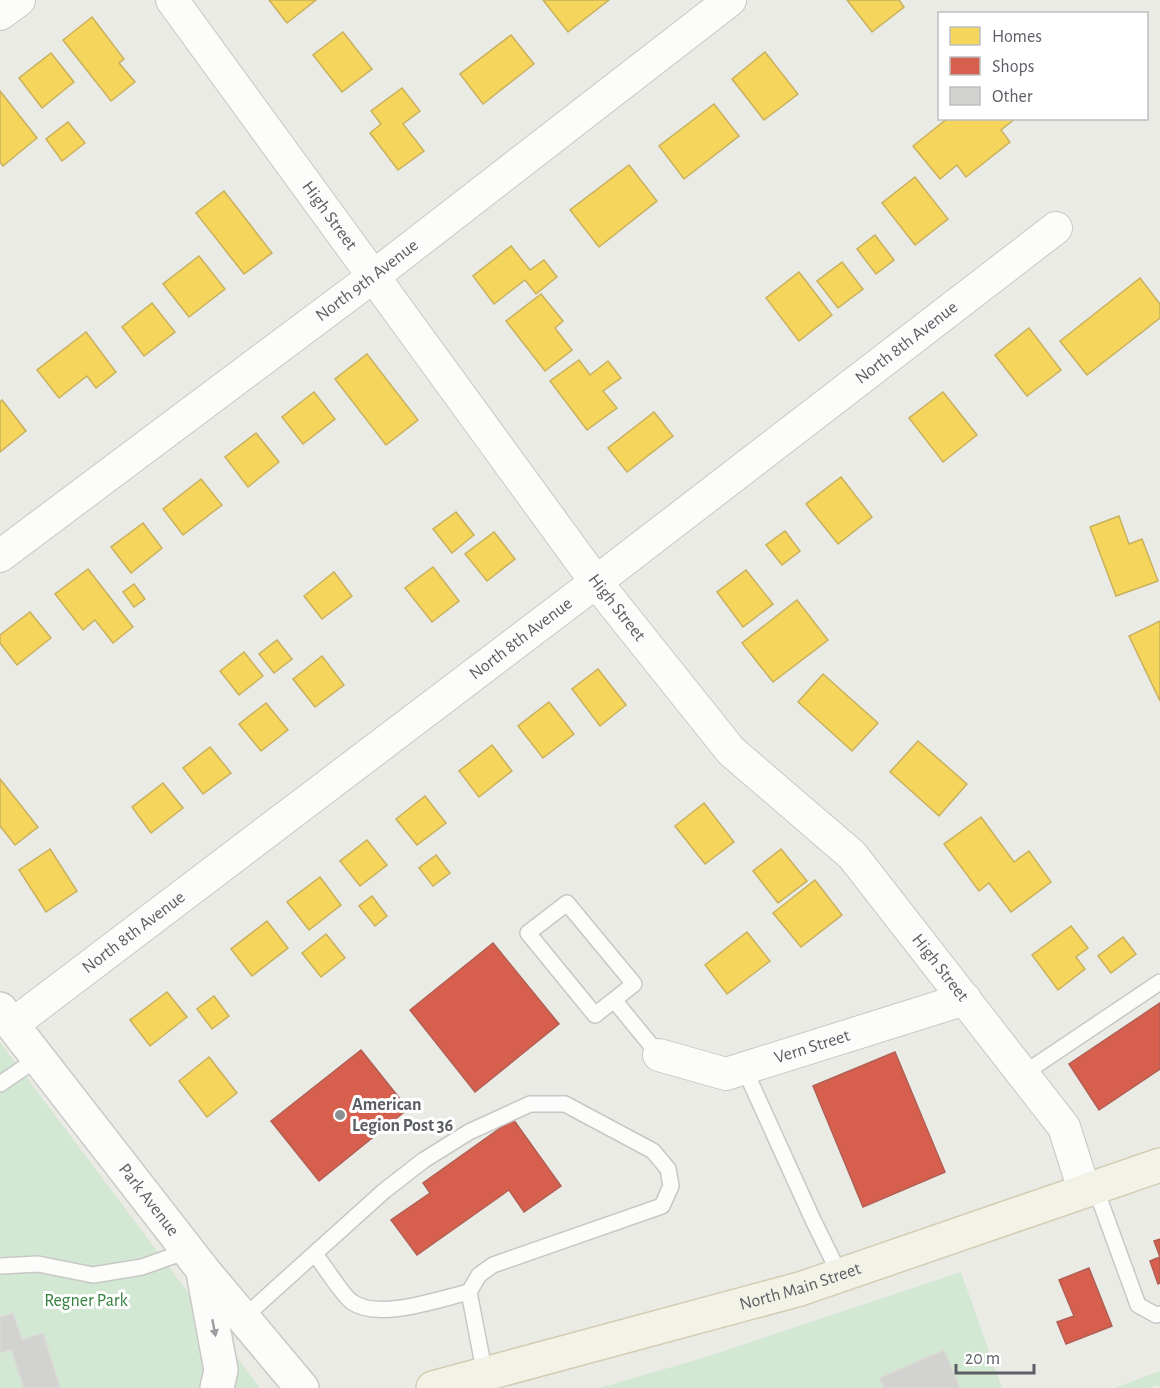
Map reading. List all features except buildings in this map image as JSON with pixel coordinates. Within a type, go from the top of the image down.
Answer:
[{"type":"main road","name":"North Main Street","points":[[433,1388],[800,1289],[1160,1165]]},
{"type":"street","points":[[0,14],[19,0]]},
{"type":"street","name":"High Street","points":[[172,0],[596,582],[731,752],[852,855],[1064,1127],[1090,1188]]},
{"type":"street","name":"North 9th Avenue","points":[[0,556],[374,276],[730,0]]},
{"type":"street","name":"North 8th Avenue","points":[[6,1017],[596,582],[1056,228]]},
{"type":"street","name":"Vern Street","points":[[659,1055],[726,1074],[965,999]]},
{"type":"street","name":"Park Avenue","points":[[6,1017],[195,1261],[302,1388]]},
{"type":"street","points":[[195,1261],[221,1370],[217,1388]]},
{"type":"lane","points":[[567,903],[634,984],[614,1000],[595,1015],[528,933],[567,903]]},
{"type":"lane","points":[[1023,1074],[1160,982]]},
{"type":"lane","points":[[614,1000],[659,1055]]},
{"type":"lane","points":[[0,1084],[38,1058]]},
{"type":"lane","points":[[744,1068],[840,1275]]},
{"type":"lane","points":[[243,1318],[384,1191],[424,1160],[469,1132],[530,1104],[565,1104],[653,1151],[668,1168],[671,1186],[662,1206],[493,1265],[479,1275],[469,1292],[485,1375]]},
{"type":"lane","points":[[1090,1188],[1138,1305],[1160,1314]]},
{"type":"lane","points":[[315,1254],[351,1302],[370,1309],[389,1310],[469,1292]]},
{"type":"lane","points":[[0,1266],[38,1264],[93,1275],[195,1261]]},
{"type":"green space","name":"Regner Park","points":[[0,1042],[260,1388],[0,1388]]},
{"type":"green space","points":[[961,1272],[1002,1388],[599,1388],[706,1357]]},
{"type":"green space","points":[[1160,1371],[1160,1388],[1158,1385],[1150,1388],[1114,1388]]},
{"type":"place","name":"American Legion Post 36","points":[[340,1115]]}]
